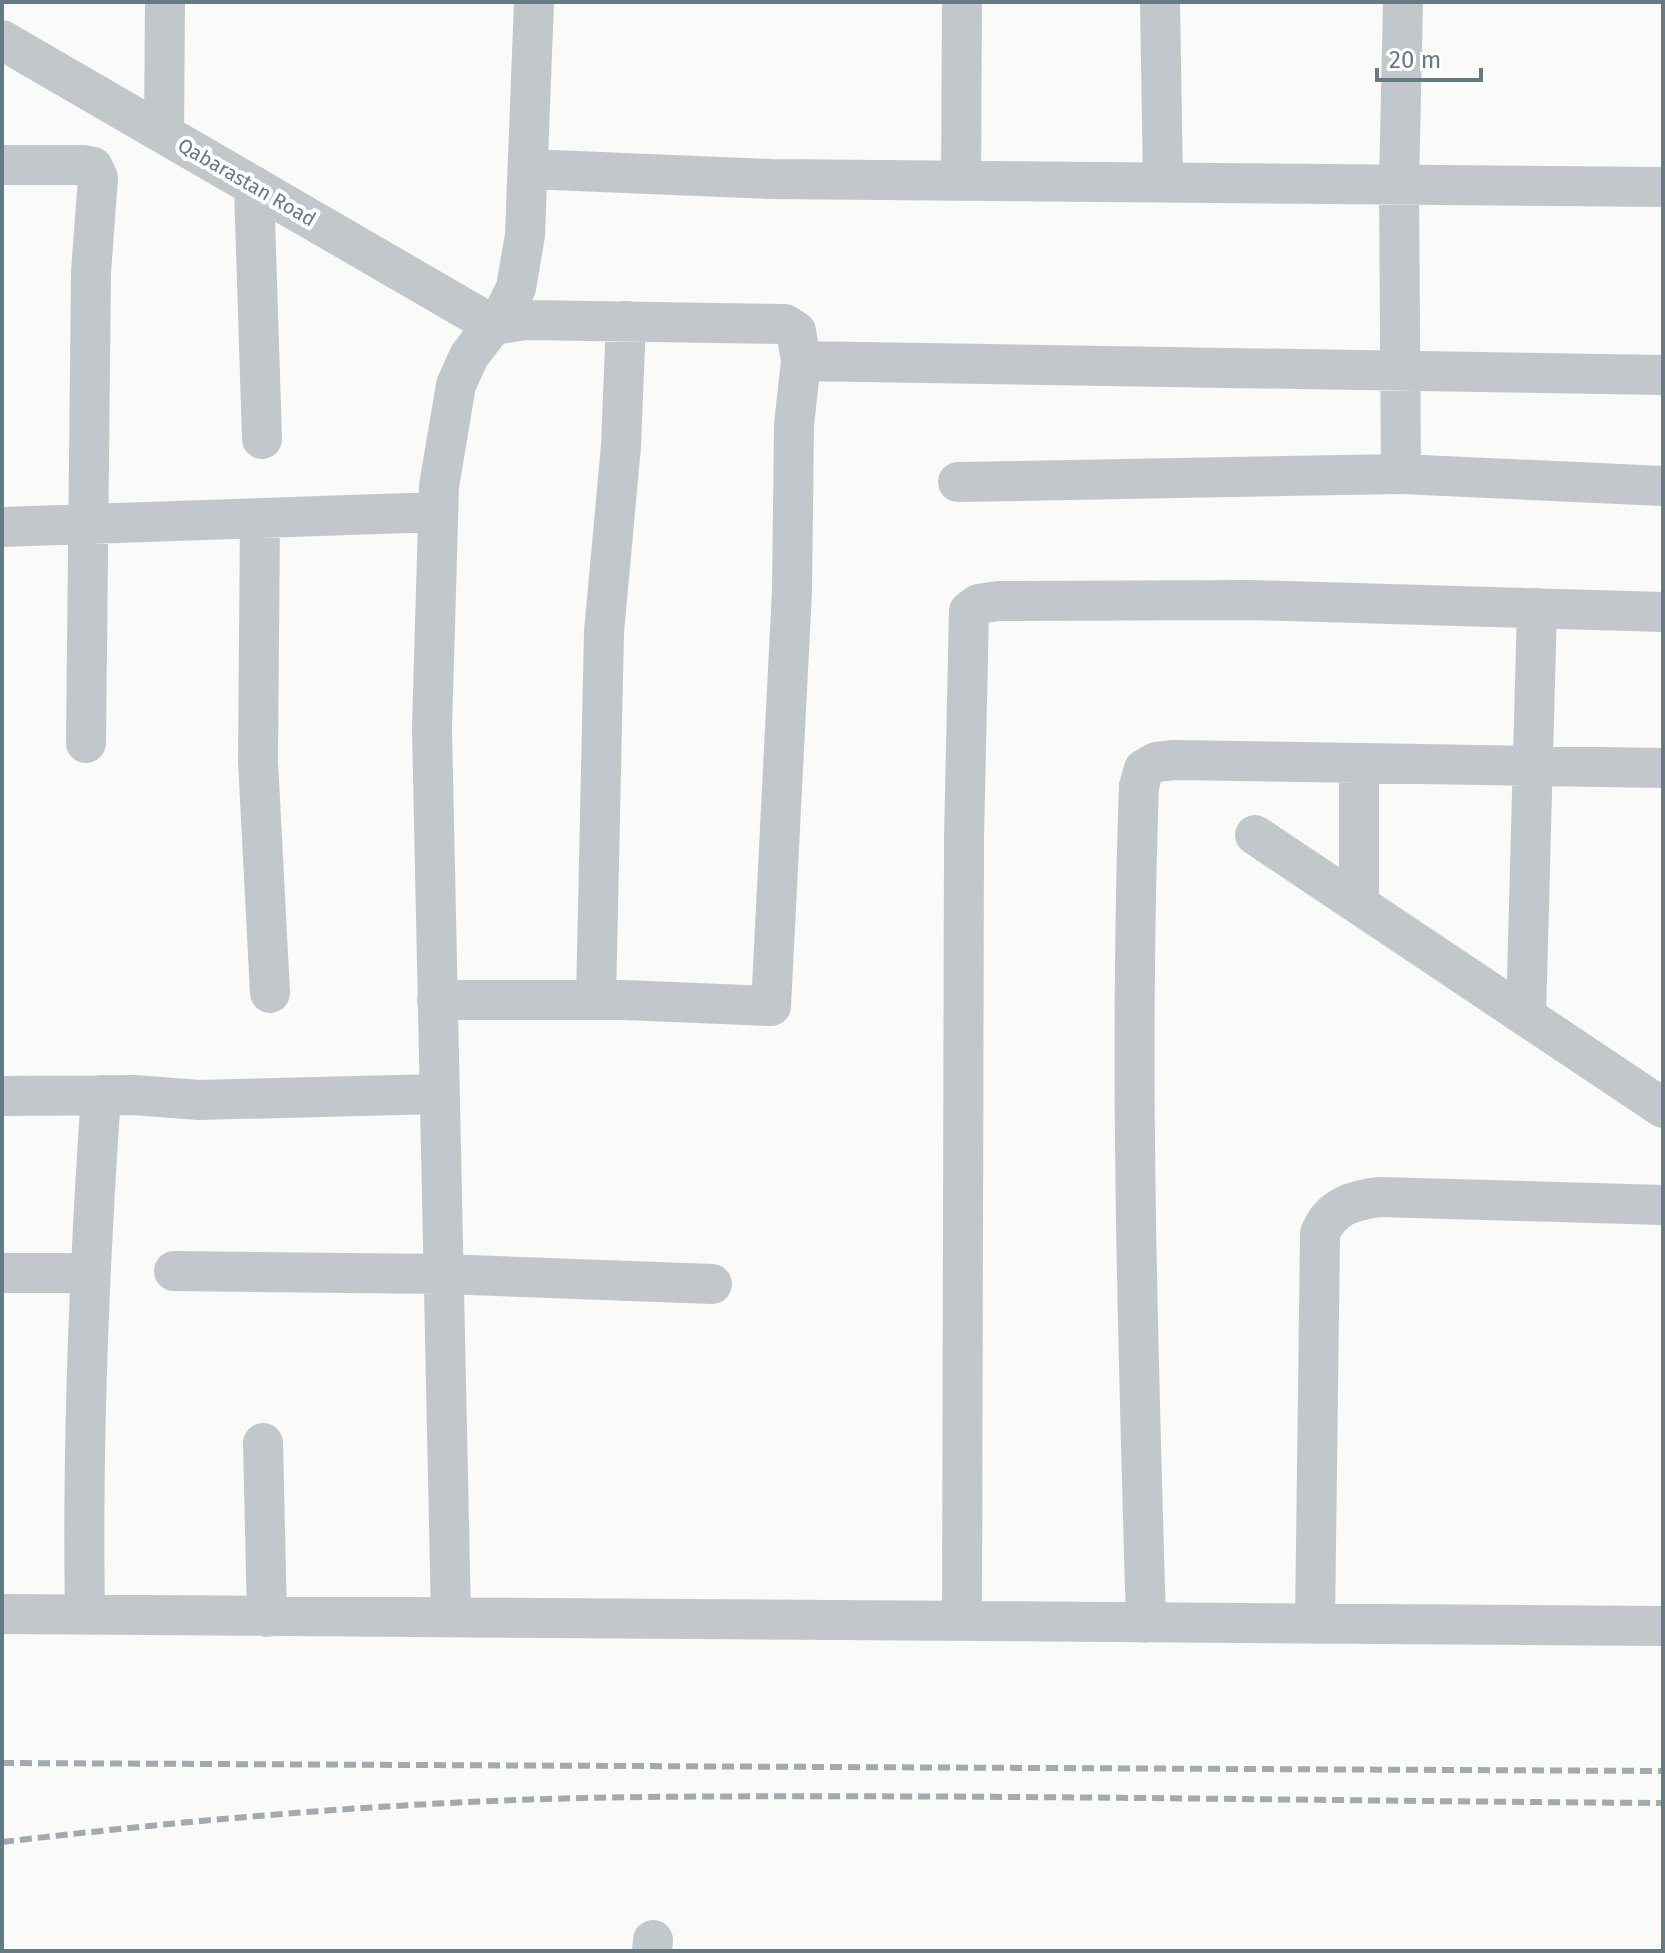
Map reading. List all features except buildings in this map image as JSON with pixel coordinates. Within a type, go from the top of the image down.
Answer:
[{"type":"street","points":[[164,134],[165,2]]},
{"type":"street","points":[[451,1617],[432,729],[439,486],[456,385],[469,356],[516,288],[525,235],[534,2]]},
{"type":"street","points":[[961,181],[962,2]]},
{"type":"street","points":[[1160,2],[1163,183]]},
{"type":"street","points":[[1401,474],[1399,185],[1403,2]]},
{"type":"street","name":"Qabarastan Road","points":[[2,40],[493,325]]},
{"type":"street","points":[[2,165],[71,164],[93,167],[96,171],[87,524],[86,743]]},
{"type":"street","points":[[528,169],[771,179],[1663,187]]},
{"type":"street","points":[[254,186],[262,439]]},
{"type":"street","points":[[437,1000],[596,1000],[771,1006],[792,591],[794,425],[801,361],[796,331],[785,324],[526,320],[493,325]]},
{"type":"street","points":[[596,1000],[604,632],[621,446],[626,321]]},
{"type":"street","points":[[801,361],[1663,375]]},
{"type":"street","points":[[958,482],[1401,474],[1663,486]]},
{"type":"street","points":[[2,527],[438,512]]},
{"type":"street","points":[[260,518],[258,761],[270,993]]},
{"type":"street","points":[[962,1621],[964,838],[969,611],[978,604],[1013,601],[1250,600],[1663,612]]},
{"type":"street","points":[[1526,1016],[1537,608]]},
{"type":"street","points":[[1146,1623],[1137,1241],[1135,902],[1140,776],[1144,769],[1156,762],[1174,760],[1663,768]]},
{"type":"street","points":[[1359,763],[1359,904]]},
{"type":"street","points":[[1255,835],[1663,1108]]},
{"type":"street","points":[[2,1096],[101,1095],[199,1100],[439,1094]]},
{"type":"street","points":[[85,1615],[82,1461],[89,1273],[101,1095]]},
{"type":"street","points":[[1315,1624],[1320,1234],[1325,1222],[1336,1209],[1380,1197],[1663,1205]]},
{"type":"street","points":[[174,1271],[443,1274],[712,1284]]},
{"type":"street","points":[[2,1273],[89,1273]]},
{"type":"street","points":[[263,1443],[267,1617]]},
{"type":"street","points":[[2,1614],[1663,1626]]},
{"type":"railway","points":[[2,1763],[1663,1771]]},
{"type":"railway","points":[[2,1842],[322,1811],[563,1798],[898,1796],[1663,1803]]}]
